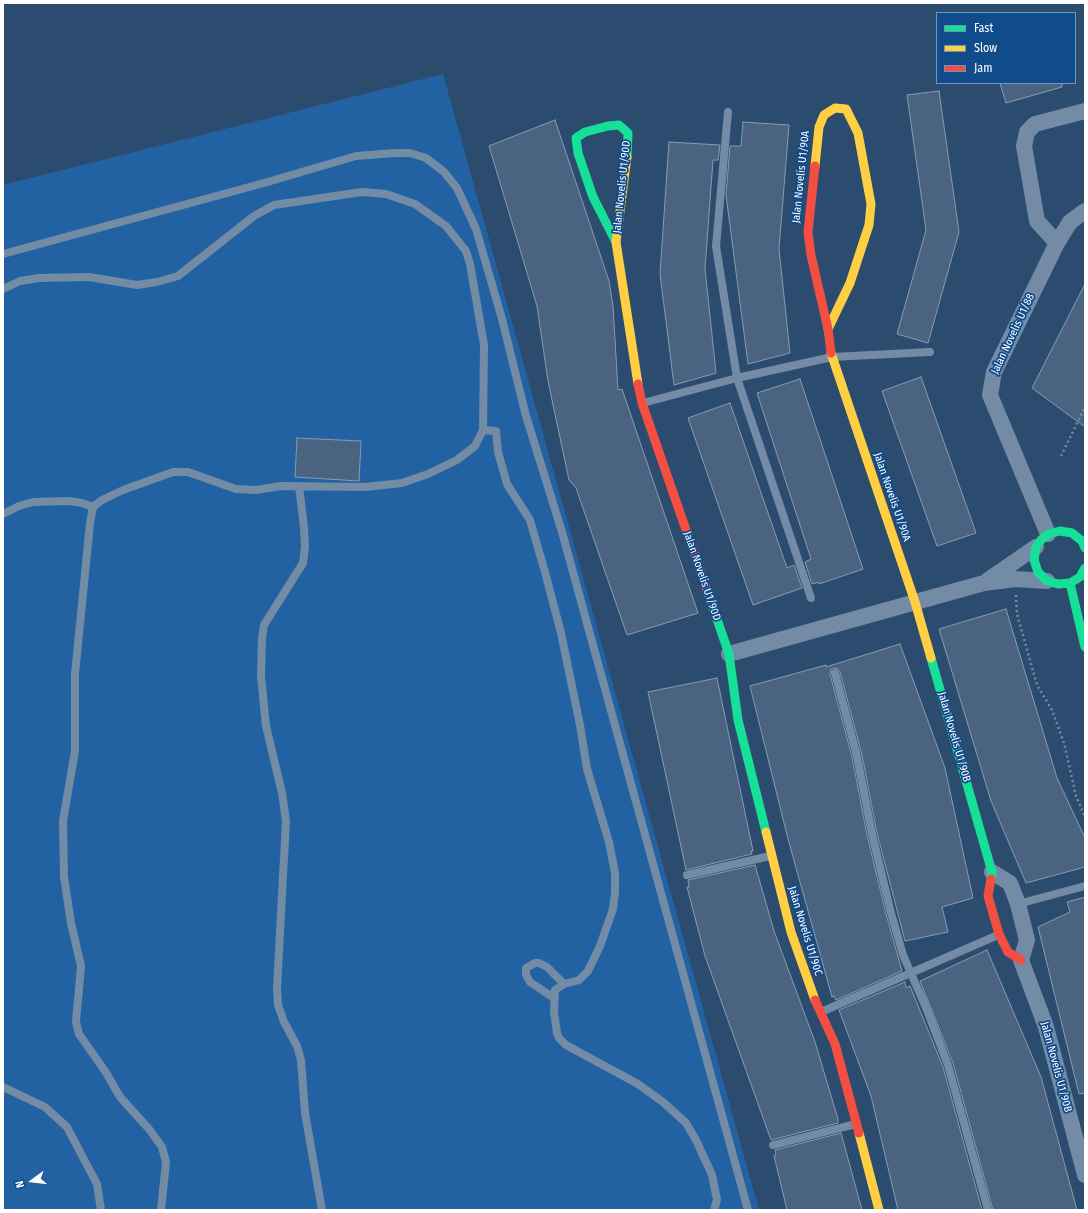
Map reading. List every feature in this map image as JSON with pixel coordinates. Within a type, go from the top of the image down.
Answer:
[{"type":"street","name":"Jalan Novelis U1/90A","points":[[828,329],[850,283],[869,225],[870,204],[858,133],[846,109],[835,108],[824,115],[819,127],[808,232],[811,255],[828,329],[832,357],[915,602]]},
{"type":"street","points":[[1057,243],[1038,221],[1024,146],[1027,132],[1035,124],[1085,111]]},
{"type":"street","name":"Jalan Novelis U1/90D","points":[[616,242],[593,197],[578,153],[576,138],[585,132],[608,126],[619,125],[628,133],[628,148],[616,242],[636,377],[642,403],[729,654]]},
{"type":"street","name":"Jalan Novelis U1/88","points":[[1048,534],[990,395],[994,372],[1057,243],[1070,222],[1085,211]]},
{"type":"street","points":[[1047,581],[1038,572],[1034,560],[1036,548],[1041,540],[1048,534],[1060,531],[1072,533],[1082,541],[1085,548]]},
{"type":"street","points":[[984,583],[1036,548]]},
{"type":"street","points":[[729,654],[984,583],[1015,579],[1047,581],[1058,584],[1070,583],[1080,576],[1085,568]]},
{"type":"street","points":[[1070,583],[1085,647]]},
{"type":"street","name":"Jalan Novelis U1/90B","points":[[915,602],[992,872],[988,896],[999,934],[1008,952],[1021,960],[1046,1027],[1085,1175]]},
{"type":"street","name":"Jalan Novelis U1/90C","points":[[729,654],[738,720],[791,932],[814,998],[835,1044],[879,1210]]},
{"type":"street","points":[[992,872],[1010,882],[1018,904],[1027,940],[1021,960]]},
{"type":"lane","points":[[728,112],[716,246],[737,378],[811,598]]},
{"type":"lane","points":[[3,254],[356,156],[410,153],[426,158],[444,172],[457,188],[476,230],[502,319],[526,416],[564,540],[748,1210]]},
{"type":"lane","points":[[3,289],[20,281],[39,278],[89,277],[137,285],[157,282],[178,276],[254,216],[274,205],[362,192],[386,194],[415,204],[446,226],[466,251],[470,264],[484,345],[483,430],[475,446],[457,460],[428,474],[402,483],[365,487],[281,486],[256,490],[236,489],[188,472],[173,472],[123,490],[102,500],[93,507],[90,523],[75,674],[75,751],[63,821],[64,877],[81,966],[76,1022],[79,1034],[105,1071],[120,1098],[150,1129],[162,1147],[166,1162],[160,1210]]},
{"type":"lane","points":[[642,403],[737,378],[832,357],[930,352]]},
{"type":"lane","points":[[483,430],[496,431],[498,452],[507,484],[530,520],[561,633],[580,725],[587,769],[609,842],[615,873],[615,893],[612,909],[600,946],[588,972],[578,980],[564,984],[556,990],[554,998],[554,1012],[557,1033],[559,1038],[566,1045],[638,1084],[664,1102],[686,1123],[696,1140],[712,1175],[717,1200],[714,1210]]},
{"type":"lane","points":[[299,486],[304,527],[305,547],[303,563],[264,625],[262,638],[261,676],[266,726],[282,793],[286,821],[277,988],[278,1005],[284,1022],[297,1046],[301,1060],[305,1113],[322,1210]]},
{"type":"lane","points":[[3,514],[19,506],[33,502],[69,501],[82,503],[93,507]]},
{"type":"lane","points":[[835,673],[857,756],[872,834],[891,913],[903,955],[948,1065],[988,1210]]},
{"type":"lane","points":[[687,875],[771,856]]},
{"type":"lane","points":[[1018,904],[1085,886]]},
{"type":"lane","points":[[821,1012],[999,934]]},
{"type":"lane","points":[[554,998],[530,982],[526,975],[526,968],[535,963],[539,963],[547,967],[564,984]]},
{"type":"lane","points":[[3,1087],[45,1107],[67,1127],[96,1184],[101,1210]]},
{"type":"lane","points":[[773,1145],[856,1124]]},
{"type":"path","points":[[1061,456],[1085,407]]},
{"type":"path","points":[[1015,579],[1017,614],[1037,685],[1052,710],[1064,743],[1076,796],[1085,817]]},
{"type":"shaded area","points":[[443,74],[759,1210],[3,1210],[3,185]]},
{"type":"building","points":[[1000,84],[1062,84],[1062,87],[1006,103]]},
{"type":"building","points":[[939,91],[959,232],[928,343],[897,334],[926,230],[907,95]]},
{"type":"building","points":[[555,120],[609,281],[613,306],[618,390],[622,389],[698,613],[627,635],[576,488],[569,480],[548,381],[537,306],[489,146]]},
{"type":"building","points":[[743,122],[789,125],[779,249],[790,353],[748,364],[726,195],[730,146],[741,146]]},
{"type":"building","points":[[669,142],[720,145],[718,160],[713,160],[705,269],[716,373],[674,385],[660,274]]},
{"type":"building","points":[[1085,284],[1085,427],[1032,388]]},
{"type":"building","points":[[921,377],[976,533],[937,546],[882,391]]},
{"type":"building","points":[[800,379],[863,569],[819,584],[819,582],[812,584],[805,562],[811,559],[757,393]]},
{"type":"building","points":[[730,403],[787,568],[794,565],[802,588],[753,605],[688,418]]},
{"type":"building","points":[[297,438],[361,441],[359,481],[295,477]]},
{"type":"building","points":[[1006,609],[1057,778],[1085,838],[1085,867],[1026,883],[991,801],[939,629]]},
{"type":"building","points":[[900,644],[945,768],[973,898],[942,907],[948,932],[905,941],[877,833],[862,755],[840,672],[837,668],[831,669],[830,674],[852,757],[867,835],[886,914],[902,971],[836,1000],[834,996],[832,997],[788,839],[750,686],[826,665],[826,667]]},
{"type":"building","points":[[717,678],[753,851],[751,851],[752,854],[686,870],[648,692]]},
{"type":"building","points":[[755,865],[774,931],[815,1042],[838,1119],[838,1123],[771,1140],[705,956],[687,887],[689,887],[688,880]]},
{"type":"building","points":[[1085,897],[1085,1093],[1079,1094],[1038,927],[1070,912],[1067,902]]},
{"type":"building","points":[[987,950],[1041,1077],[1077,1210],[993,1210],[953,1063],[920,981]]},
{"type":"building","points":[[905,982],[906,988],[910,986],[943,1067],[982,1210],[898,1210],[871,1096],[839,1010]]},
{"type":"building","points":[[841,1133],[862,1210],[787,1210],[774,1156],[776,1155],[775,1150]]},
{"type":"traffic: fast","points":[[616,242],[593,197],[578,153],[576,138],[585,132],[608,126],[619,125],[628,133],[627,157]]},
{"type":"traffic: fast","points":[[1085,548],[1082,541],[1072,533],[1060,531],[1048,534],[1041,540],[1036,547],[1034,560],[1038,572],[1047,581],[1058,584],[1070,583],[1080,577],[1085,568]]},
{"type":"traffic: fast","points":[[1070,583],[1085,647]]},
{"type":"traffic: fast","points":[[711,602],[729,654],[738,720],[766,832]]},
{"type":"traffic: fast","points":[[931,658],[992,872],[991,879]]},
{"type":"traffic: slow","points":[[815,166],[819,127],[824,115],[835,108],[846,109],[858,133],[871,204],[869,225],[850,283],[828,329]]},
{"type":"traffic: slow","points":[[627,157],[616,242],[638,384]]},
{"type":"traffic: slow","points":[[831,353],[915,602],[931,658]]},
{"type":"traffic: slow","points":[[766,832],[791,932],[815,1000]]},
{"type":"traffic: slow","points":[[859,1133],[879,1210]]},
{"type":"traffic: jam","points":[[815,166],[808,232],[811,255],[828,329],[831,353]]},
{"type":"traffic: jam","points":[[638,384],[642,403],[711,602]]},
{"type":"traffic: jam","points":[[991,879],[988,896],[999,934],[1008,952],[1021,960]]},
{"type":"traffic: jam","points":[[815,1000],[835,1044],[859,1133]]}]
